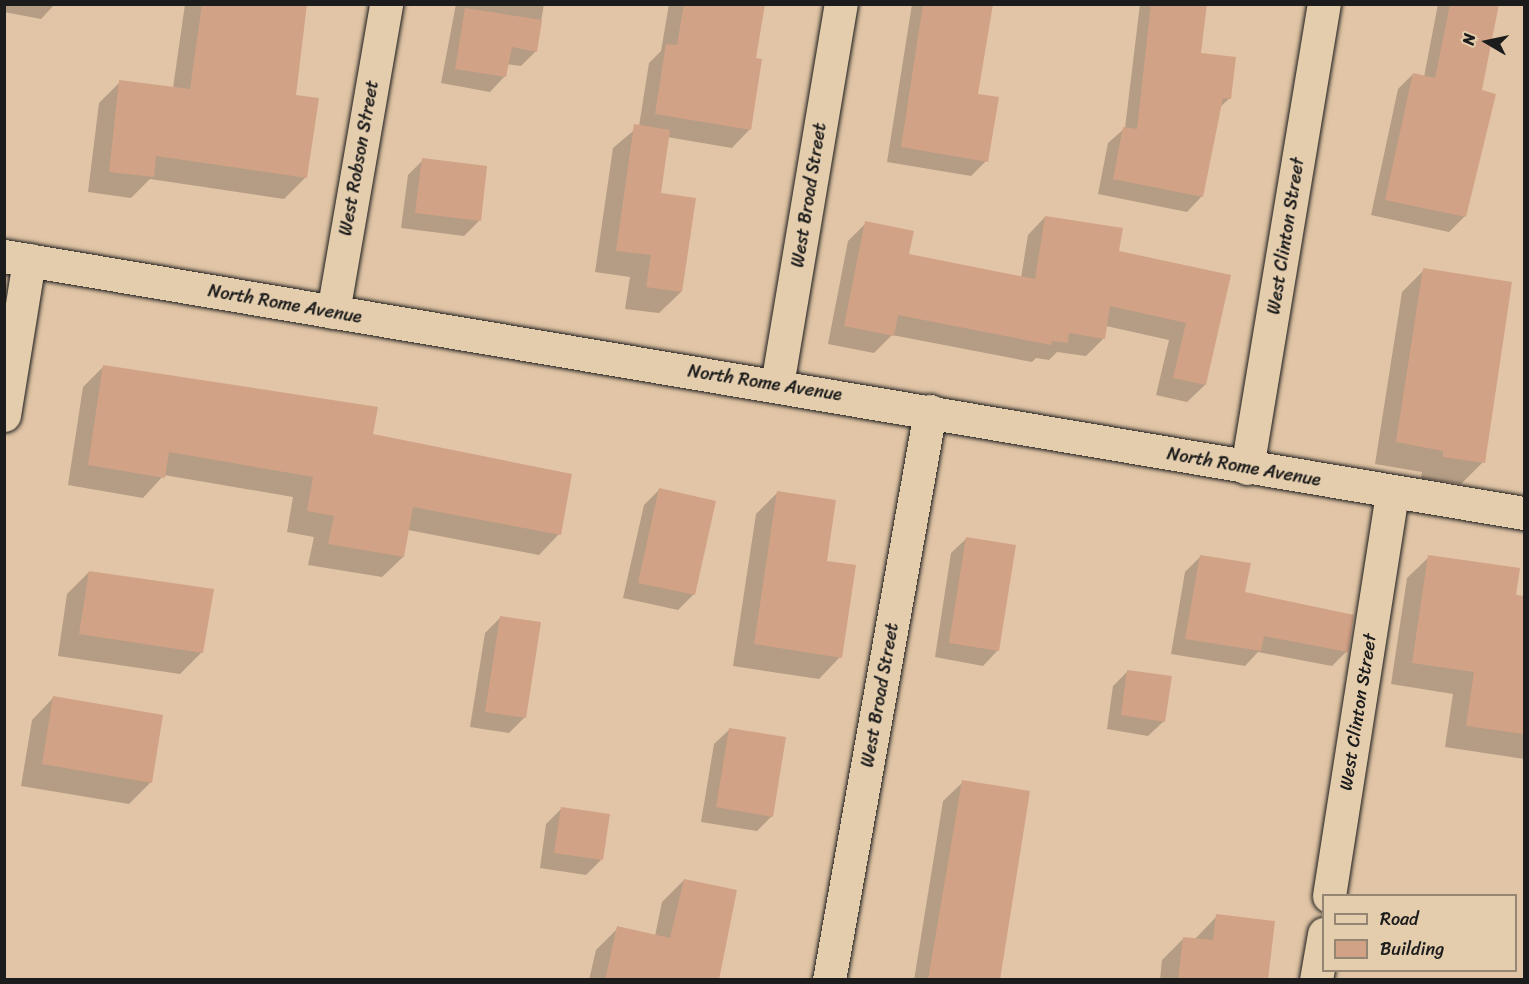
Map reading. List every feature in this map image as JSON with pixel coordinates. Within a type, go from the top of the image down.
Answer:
[{"type":"street","name":"West Robson Street","points":[[333,312],[386,4]]},
{"type":"street","name":"West Broad Street","points":[[777,385],[841,4]]},
{"type":"street","name":"West Clinton Street","points":[[1247,468],[1324,4]]},
{"type":"street","name":"North Rome Avenue","points":[[17,258],[930,411],[1247,468],[1524,513]]},
{"type":"street","points":[[4,415],[17,258]]},
{"type":"street","name":"West Broad Street","points":[[829,980],[930,411]]},
{"type":"street","name":"West Clinton Street","points":[[1329,894],[1392,492]]},
{"type":"street","points":[[1316,980],[1322,941]]},
{"type":"building","points":[[202,4],[307,4],[296,95],[319,98],[307,178],[156,156],[154,177],[109,172],[119,80],[190,89]]},
{"type":"building","points":[[684,4],[765,4],[756,58],[762,59],[751,130],[655,114],[666,44],[677,45]]},
{"type":"building","points":[[923,4],[993,4],[978,94],[999,97],[988,162],[901,147]]},
{"type":"building","points":[[1151,4],[1207,4],[1201,53],[1236,57],[1231,99],[1223,98],[1203,197],[1113,179],[1123,127],[1137,129]]},
{"type":"building","points":[[1450,4],[1499,4],[1482,90],[1496,94],[1466,217],[1385,200],[1413,73],[1435,78]]},
{"type":"building","points":[[465,8],[542,20],[537,52],[512,47],[506,77],[455,69]]},
{"type":"building","points":[[634,124],[670,130],[661,193],[696,198],[682,292],[646,287],[651,255],[616,251]]},
{"type":"building","points":[[422,158],[487,166],[481,221],[415,213]]},
{"type":"building","points":[[1045,216],[1123,228],[1119,251],[1231,275],[1206,385],[1173,378],[1186,323],[1110,306],[1105,339],[1069,333],[1068,343],[1052,341],[1051,345],[898,315],[894,336],[844,326],[865,221],[914,231],[909,254],[1035,279]]},
{"type":"building","points":[[1423,268],[1512,282],[1485,463],[1443,457],[1443,451],[1396,442]]},
{"type":"building","points":[[103,365],[378,407],[373,434],[572,474],[561,535],[413,507],[404,557],[328,544],[334,516],[307,511],[313,477],[169,452],[165,478],[88,465]]},
{"type":"building","points":[[659,488],[716,501],[695,595],[638,583]]},
{"type":"building","points":[[777,491],[836,500],[827,561],[856,565],[842,658],[754,644]]},
{"type":"building","points":[[966,537],[1016,545],[999,651],[949,643]]},
{"type":"building","points":[[1200,555],[1251,563],[1245,592],[1354,615],[1348,652],[1264,636],[1261,651],[1185,639]]},
{"type":"building","points":[[1428,555],[1520,568],[1516,595],[1524,596],[1524,734],[1466,726],[1474,672],[1412,663]]},
{"type":"building","points":[[89,571],[214,589],[203,653],[79,634]]},
{"type":"building","points":[[500,616],[541,622],[526,718],[485,712]]},
{"type":"building","points":[[1127,670],[1172,676],[1165,722],[1121,715]]},
{"type":"building","points":[[53,696],[163,715],[152,783],[42,764]]},
{"type":"building","points":[[729,728],[786,737],[773,817],[716,807]]},
{"type":"building","points":[[962,780],[1030,791],[1000,980],[928,980]]},
{"type":"building","points":[[561,807],[610,814],[603,860],[554,853]]},
{"type":"building","points":[[684,879],[737,890],[719,980],[605,980],[617,926],[670,938]]},
{"type":"building","points":[[1216,914],[1275,921],[1268,980],[1178,980],[1183,937],[1213,940]]}]
